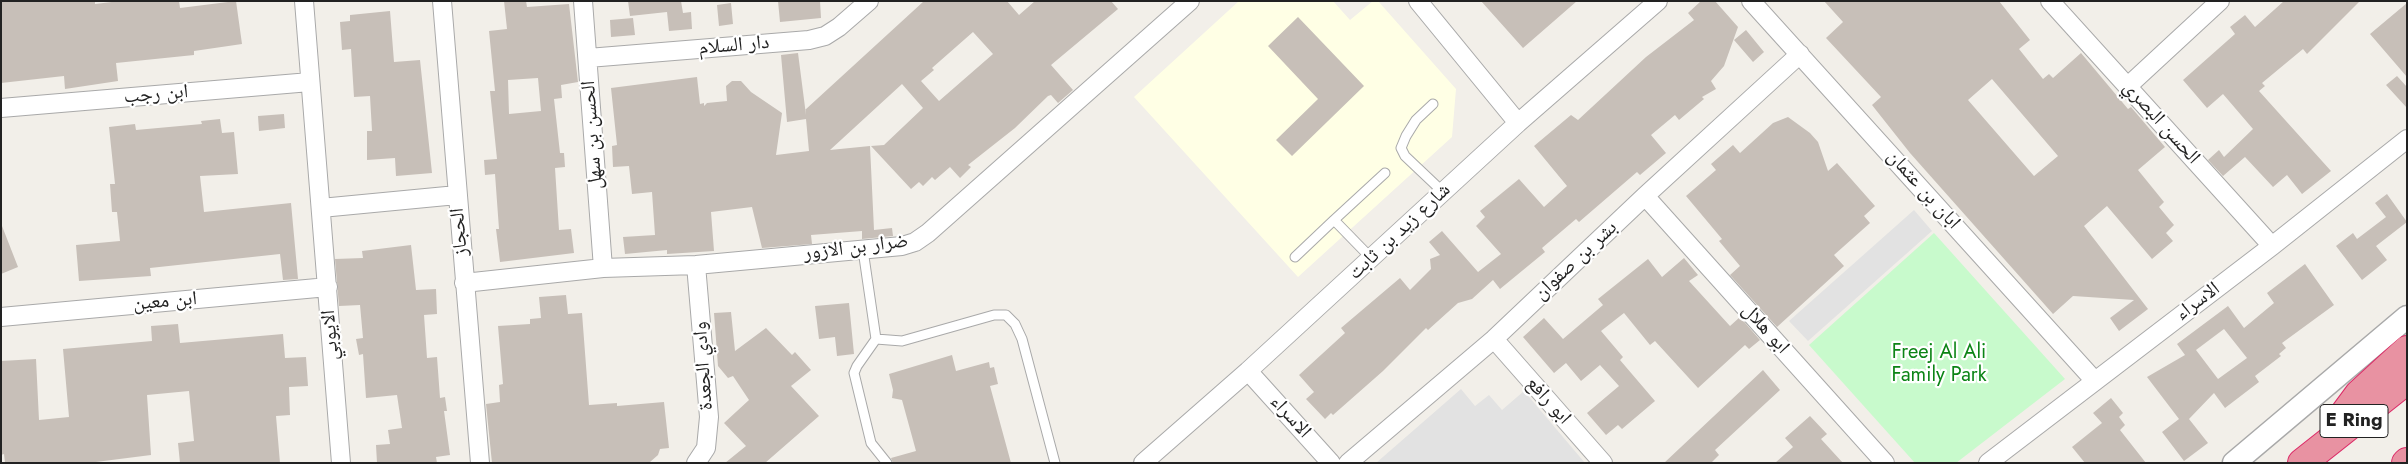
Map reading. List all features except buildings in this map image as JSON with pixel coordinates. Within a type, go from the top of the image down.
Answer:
[{"type":"highway","points":[[2324,445],[2359,394],[2407,350]]},
{"type":"highway","name":"E Ring","points":[[2302,463],[2407,380]]},
{"type":"street","name":"الايوبي","points":[[304,1],[341,463]]},
{"type":"street","name":"الحجاز","points":[[442,1],[480,463]]},
{"type":"street","name":"الحسن بن سهل","points":[[583,1],[603,268]]},
{"type":"street","name":"دار السلام","points":[[588,58],[808,40],[825,36],[839,27],[868,1]]},
{"type":"street","name":"ضرار بن الازور","points":[[464,283],[603,268],[696,265],[863,250],[902,246],[915,242],[928,233],[1190,1]]},
{"type":"street","points":[[1418,1],[1518,123]]},
{"type":"street","name":"شارع زيد بن ثابت","points":[[1143,463],[1248,372],[1518,123],[1658,1]]},
{"type":"street","name":"ابان بن عثمان","points":[[1752,1],[2094,380]]},
{"type":"street","name":"الحسن البصري","points":[[2050,1],[2272,246]]},
{"type":"street","points":[[2128,86],[2215,3]]},
{"type":"street","name":"بشر بن صفوان","points":[[1348,463],[1494,340],[1800,54]]},
{"type":"street","name":"ابن رجب","points":[[1,108],[310,82]]},
{"type":"street","name":"الاسراء","points":[[1988,463],[2094,380],[2272,246],[2407,139]]},
{"type":"street","points":[[321,208],[457,195]]},
{"type":"street","name":"ابو هلال","points":[[1646,196],[1885,463]]},
{"type":"street","name":"وادي الجعدة","points":[[696,265],[709,417],[706,448],[696,462]]},
{"type":"street","name":"ابن معين","points":[[1,317],[328,287]]},
{"type":"street","points":[[2234,463],[2407,317]]},
{"type":"street","name":"ابو رافع","points":[[1494,340],[1603,463]]},
{"type":"street","name":"الاسراء","points":[[1248,372],[1331,463]]},
{"type":"lane","points":[[1434,104],[1416,120],[1401,148],[1405,156],[1443,192]]},
{"type":"lane","points":[[1295,256],[1384,173]]},
{"type":"lane","points":[[1334,220],[1371,258]]},
{"type":"lane","points":[[863,250],[876,339],[854,373],[872,443],[887,463]]},
{"type":"lane","points":[[876,339],[902,341],[994,315],[1006,315],[1015,324],[1022,339],[1055,463]]},
{"type":"shaded area","points":[[1239,1],[1333,1],[1350,20],[1373,1],[1378,1],[1456,89],[1452,137],[1298,277],[1134,97]]},
{"type":"shaded area","points":[[1914,210],[1932,231],[1808,341],[1789,321]]},
{"type":"shaded area","points":[[1461,389],[1475,406],[1489,395],[1502,410],[1524,391],[1585,463],[1376,463]]},
{"type":"green space","name":"Freej Al Ali Family Park","points":[[1934,233],[2065,379],[1956,463],[1915,463],[1809,345]]}]
